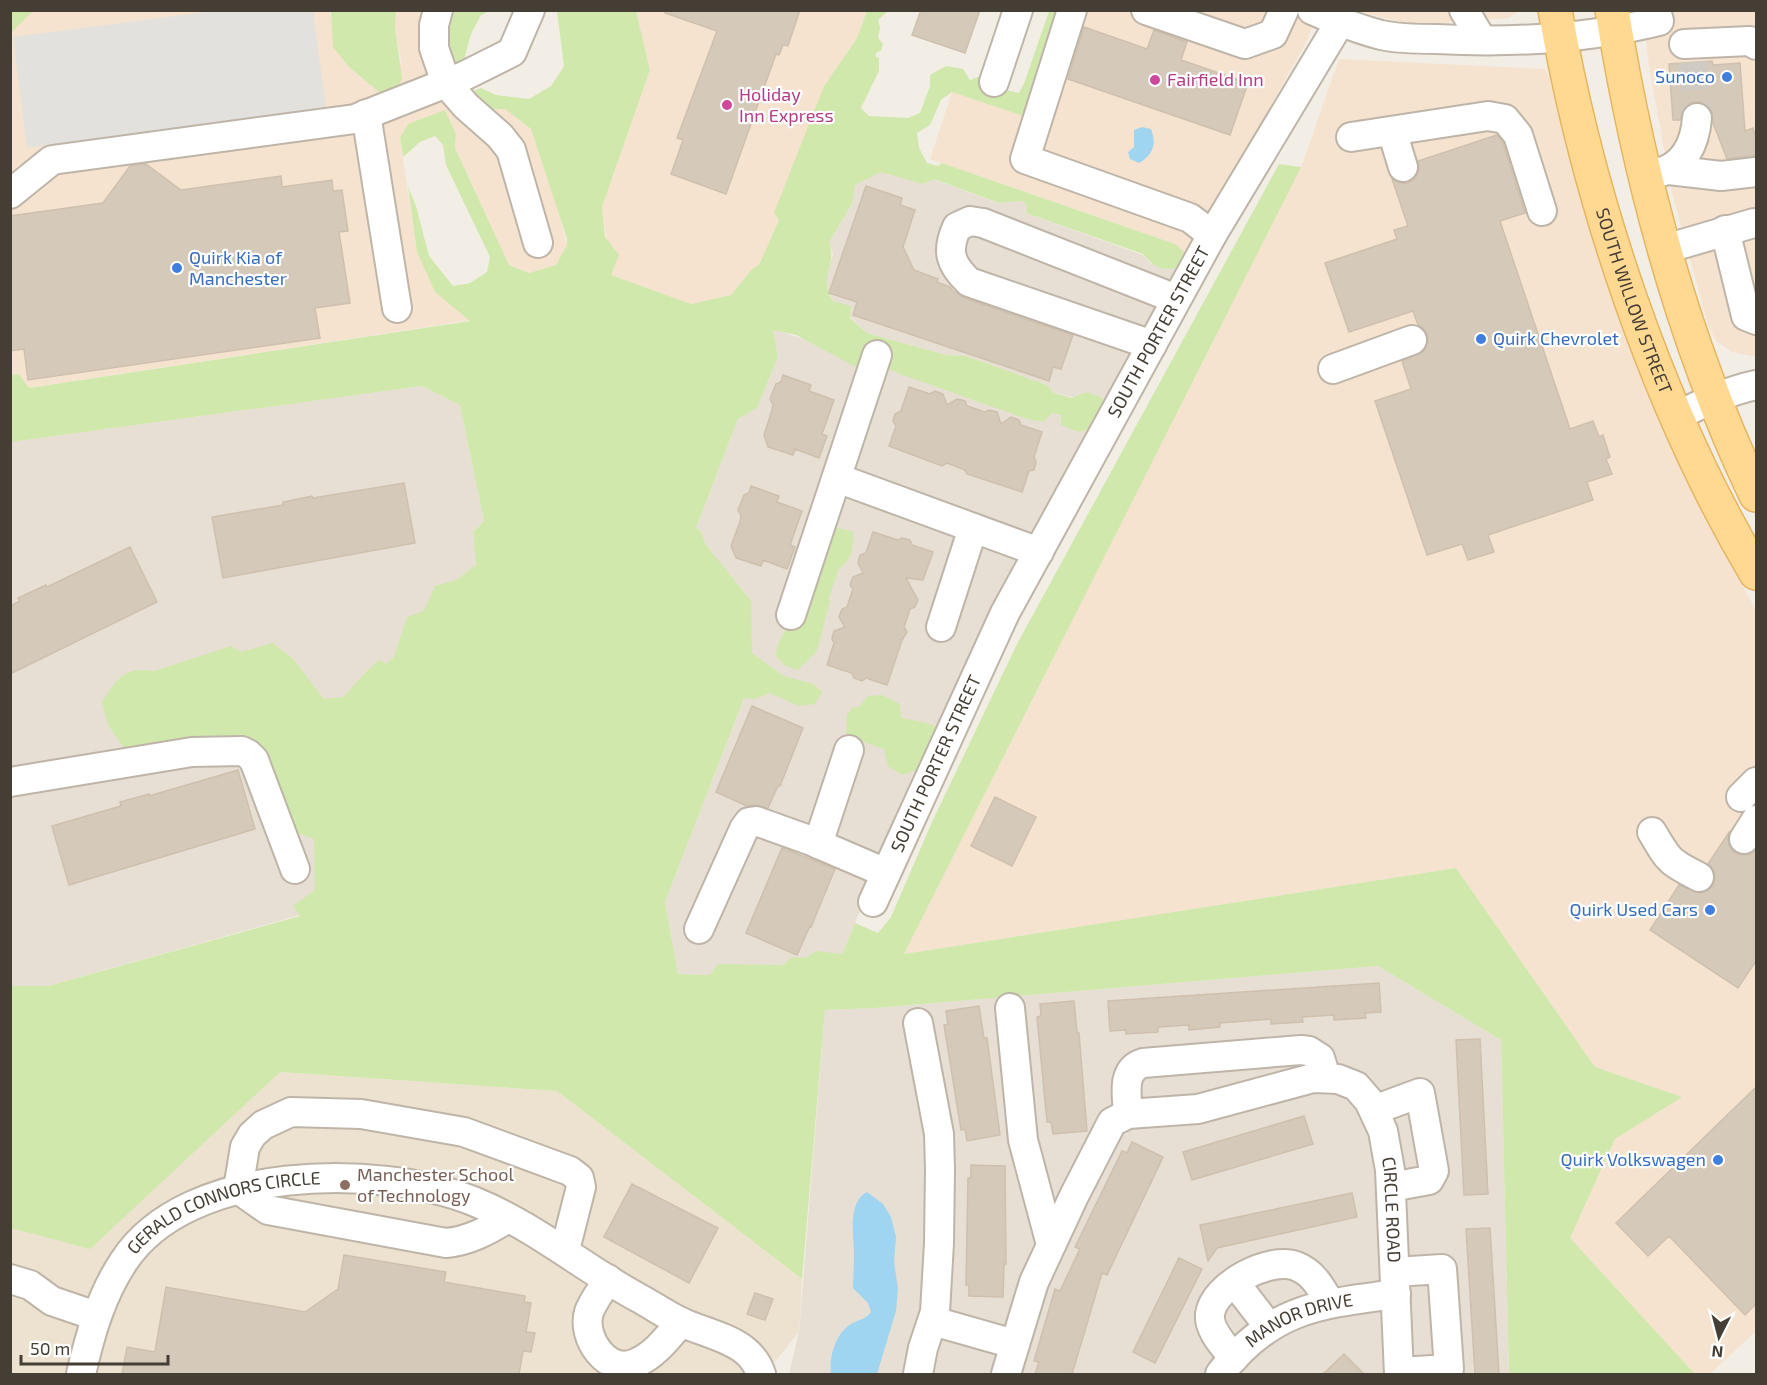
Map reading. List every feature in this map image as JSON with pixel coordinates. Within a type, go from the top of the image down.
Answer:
[{"type":"main road","points":[[1614,20],[1657,173],[1665,249],[1678,295],[1713,398],[1756,495]]},
{"type":"main road","name":"SOUTH WILLOW STREET","points":[[1557,24],[1599,197],[1640,323],[1707,483],[1756,573]]},
{"type":"street","points":[[438,10],[434,25],[434,48],[446,83],[466,106],[500,136],[511,150],[538,243]]},
{"type":"street","points":[[10,194],[52,160],[355,119],[446,83],[512,52],[530,10]]},
{"type":"street","points":[[994,82],[1018,10]]},
{"type":"street","points":[[1072,10],[1025,159],[1190,218],[1212,235]]},
{"type":"street","points":[[1146,10],[1245,44],[1273,34],[1284,10]]},
{"type":"street","points":[[1312,10],[1340,22],[1383,35],[1437,40],[1482,40],[1557,24],[1658,16],[1673,31],[1688,53],[1750,40],[1756,45]]},
{"type":"street","points":[[1464,10],[1482,40]]},
{"type":"street","name":"SOUTH PORTER STREET","points":[[873,902],[1000,624],[1212,235],[1340,22]]},
{"type":"street","points":[[366,114],[397,308]]},
{"type":"street","points":[[1351,137],[1488,116],[1505,119],[1518,135],[1542,211]]},
{"type":"street","points":[[1657,173],[1680,162],[1690,149],[1697,118]]},
{"type":"street","points":[[1392,131],[1403,167]]},
{"type":"street","points":[[1657,173],[1721,176],[1756,172]]},
{"type":"street","points":[[1152,345],[969,282],[959,273],[951,258],[950,242],[957,227],[970,221],[983,223],[1176,299]]},
{"type":"street","points":[[1665,249],[1754,223]]},
{"type":"street","points":[[1725,230],[1746,316],[1756,320]]},
{"type":"street","points":[[1333,369],[1412,340]]},
{"type":"street","points":[[791,615],[877,355]]},
{"type":"street","points":[[1677,416],[1713,398],[1756,385]]},
{"type":"street","points":[[837,478],[1039,552]]},
{"type":"street","points":[[940,627],[973,528]]},
{"type":"street","points":[[818,844],[849,750]]},
{"type":"street","points":[[10,782],[192,752],[242,751],[254,760],[295,869]]},
{"type":"street","points":[[1756,782],[1742,797],[1756,798]]},
{"type":"street","points":[[699,929],[749,822],[756,821],[818,844],[886,873]]},
{"type":"street","points":[[1652,832],[1666,858],[1699,877]]},
{"type":"street","points":[[1010,1008],[1023,1140],[1051,1245]]},
{"type":"street","points":[[918,1023],[939,1134],[938,1288],[933,1321],[923,1348],[918,1374]]},
{"type":"street","points":[[1006,1374],[1034,1282],[1051,1245],[1112,1122],[1128,1114],[1127,1080],[1135,1066],[1301,1050],[1309,1051],[1320,1058],[1326,1077]]},
{"type":"street","name":"CIRCLE ROAD","points":[[1128,1114],[1198,1109],[1313,1078],[1338,1079],[1356,1086],[1374,1110],[1383,1131],[1390,1170],[1399,1373]]},
{"type":"street","points":[[1374,1110],[1420,1093],[1434,1171],[1429,1180],[1391,1187]]},
{"type":"street","points":[[508,1218],[489,1230],[457,1242],[446,1243],[268,1210],[238,1189],[245,1147],[252,1135],[263,1125],[291,1112],[361,1113],[464,1132],[570,1171],[579,1178],[581,1187],[565,1250]]},
{"type":"street","name":"GERALD CONNORS CIRCLE","points":[[81,1374],[96,1316],[124,1260],[139,1243],[184,1208],[210,1198],[238,1189],[273,1182],[314,1178],[397,1182],[441,1191],[473,1201],[565,1250],[608,1279],[681,1322],[743,1349],[759,1366],[761,1374]]},
{"type":"street","points":[[1227,1366],[1209,1316],[1217,1296],[1248,1273],[1276,1264],[1295,1265],[1313,1275],[1330,1303]]},
{"type":"street","name":"MANOR DRIVE","points":[[1227,1366],[1247,1344],[1269,1327],[1292,1314],[1442,1269],[1449,1369],[1399,1373]]},
{"type":"street","points":[[10,1279],[30,1285],[52,1301],[96,1316]]},
{"type":"street","points":[[608,1279],[589,1312],[587,1332],[596,1349],[612,1364],[634,1364],[654,1352],[681,1322]]},
{"type":"street","points":[[1235,1282],[1269,1327]]},
{"type":"street","points":[[933,1321],[1014,1344]]},
{"type":"shaded area","points":[[33,11],[329,11],[349,67],[379,92],[401,63],[395,26],[396,11],[454,11],[447,37],[475,109],[505,109],[531,129],[548,175],[567,245],[556,265],[529,273],[509,265],[455,148],[456,135],[408,124],[400,139],[417,252],[471,320],[29,388],[19,374],[11,375],[11,33]]},
{"type":"shaded area","points":[[214,11],[313,11],[326,108],[27,148],[13,37]]},
{"type":"shaded area","points":[[636,11],[867,11],[857,38],[824,86],[779,220],[759,265],[752,269],[731,295],[691,304],[611,275],[602,207],[650,70]]},
{"type":"shaded area","points":[[1057,11],[1274,11],[1308,21],[1311,28],[1308,39],[1186,259],[1175,244],[930,159],[952,92],[1023,116]]},
{"type":"shaded area","points":[[1358,11],[1519,11],[1509,18],[1411,25]]},
{"type":"shaded area","points":[[1634,11],[1756,11],[1756,356],[1732,352],[1716,341],[1708,325],[1672,193],[1649,66],[1643,16],[1635,17]]},
{"type":"shaded area","points":[[1339,59],[1545,69],[1595,247],[1662,427],[1685,477],[1756,611],[1756,1331],[1710,1374],[1695,1374],[1570,1238],[1615,1139],[1681,1097],[1595,1067],[1456,868],[904,954],[1303,162]]},
{"type":"shaded area","points":[[881,171],[923,183],[933,179],[998,203],[1023,201],[1027,206],[1026,213],[1143,255],[1151,264],[1182,266],[1105,404],[1054,393],[1047,385],[966,356],[946,355],[867,333],[833,301],[825,283],[833,254],[829,242],[852,204],[855,185]]},
{"type":"shaded area","points":[[773,329],[867,360],[1061,415],[1095,427],[939,729],[930,740],[832,979],[678,974],[665,902],[753,675],[701,532],[696,528],[738,419],[757,408],[778,357]]},
{"type":"shaded area","points":[[422,386],[460,405],[484,521],[473,532],[476,565],[339,904],[48,986],[11,986],[10,442]]},
{"type":"shaded area","points":[[1378,966],[1501,1040],[1509,1374],[789,1374],[799,1332],[825,1010],[875,1008]]},
{"type":"shaded area","name":"Manchester School of Technology","points":[[11,1059],[279,1072],[557,1091],[802,1279],[799,1332],[765,1374],[11,1374]]},
{"type":"green space","points":[[11,10],[33,11],[11,33]]},
{"type":"green space","points":[[331,11],[396,11],[395,26],[402,79],[397,88],[379,92],[349,67],[333,47]]},
{"type":"green space","points":[[454,11],[490,11],[481,15],[471,34],[464,60],[456,64],[450,60],[447,37]]},
{"type":"green space","points":[[557,11],[636,11],[650,70],[602,207],[605,237],[619,255],[611,275],[691,304],[731,295],[752,269],[759,265],[779,220],[774,213],[824,86],[857,38],[867,11],[888,11],[878,20],[880,28],[878,38],[883,44],[881,51],[875,56],[879,58],[879,71],[861,108],[869,116],[908,118],[920,113],[930,86],[930,75],[946,66],[963,69],[970,80],[980,76],[998,88],[1019,93],[1049,11],[1057,11],[1023,116],[952,92],[941,100],[930,125],[917,133],[919,148],[927,163],[938,166],[942,163],[1175,244],[1184,252],[1186,259],[1182,266],[1170,269],[1161,268],[1143,254],[1026,213],[1027,206],[1023,201],[999,203],[934,179],[923,184],[881,172],[855,185],[852,204],[829,242],[831,258],[827,285],[833,301],[851,306],[850,318],[867,333],[946,355],[966,356],[1047,385],[1054,393],[1072,398],[1086,392],[1101,397],[1105,404],[1095,427],[1079,432],[1061,425],[1061,415],[1052,413],[1043,422],[1027,419],[867,360],[856,367],[796,335],[773,330],[778,357],[757,408],[738,419],[696,528],[701,532],[706,545],[751,601],[752,653],[784,676],[814,684],[822,692],[815,704],[799,706],[770,693],[755,699],[744,698],[665,902],[678,974],[710,975],[718,964],[784,965],[792,957],[806,958],[816,951],[842,954],[855,923],[878,933],[891,917],[932,822],[1017,644],[1279,164],[1301,167],[904,954],[1456,868],[1595,1067],[1682,1097],[1615,1139],[1570,1238],[1695,1374],[1509,1374],[1501,1040],[1378,966],[875,1008],[825,1010],[802,1279],[557,1091],[280,1072],[90,1249],[11,1228],[11,986],[48,986],[300,916],[293,906],[315,890],[314,839],[292,831],[242,738],[126,751],[108,725],[102,702],[107,694],[122,676],[135,670],[154,671],[231,646],[241,652],[273,643],[293,659],[324,699],[343,697],[379,660],[386,664],[394,657],[407,617],[424,611],[435,586],[456,580],[476,565],[473,532],[484,521],[460,405],[422,386],[11,442],[10,375],[19,374],[29,388],[470,321],[435,292],[417,252],[408,187],[416,206],[429,256],[453,286],[470,283],[487,272],[490,257],[446,165],[443,145],[435,136],[420,142],[403,157],[400,138],[408,124],[445,110],[456,135],[455,148],[509,265],[529,273],[556,265],[567,245],[567,239],[531,129],[505,109],[475,109],[465,94],[481,88],[496,95],[529,99],[551,86],[564,66]]},
{"type":"green space","points":[[836,527],[853,532],[852,548],[850,557],[839,568],[829,598],[817,651],[798,670],[785,666],[776,656],[778,644],[799,607]]},
{"type":"green space","points":[[882,695],[900,704],[901,718],[926,723],[939,729],[930,753],[923,754],[926,762],[922,768],[902,775],[888,766],[884,749],[846,736],[847,715],[852,708],[859,707],[868,696]]},
{"type":"water","points":[[1142,127],[1151,129],[1154,144],[1151,153],[1139,163],[1130,159],[1128,152],[1134,147],[1134,130]]},
{"type":"water","points":[[867,1192],[883,1204],[891,1217],[896,1237],[894,1262],[898,1289],[896,1311],[877,1374],[831,1374],[832,1353],[837,1340],[845,1328],[871,1312],[868,1303],[853,1288],[854,1211],[861,1197]]},
{"type":"building","name":"Holiday Inn Express","points":[[665,10],[800,10],[788,46],[783,45],[779,55],[776,54],[726,194],[671,174],[683,140],[677,138],[717,31],[665,13]]},
{"type":"building","points":[[921,10],[980,10],[965,53],[912,35]]},
{"type":"building","name":"Fairfield Inn","points":[[1084,27],[1147,49],[1154,30],[1187,42],[1181,60],[1248,83],[1230,135],[1068,79]]},
{"type":"building","points":[[1712,61],[1713,65],[1740,63],[1745,131],[1753,128],[1756,137],[1756,155],[1727,159],[1713,123],[1712,112],[1706,105],[1698,102],[1690,103],[1684,109],[1680,120],[1673,120],[1669,64]]},
{"type":"building","name":"Quirk Chevrolet","points":[[1497,135],[1503,143],[1525,213],[1500,221],[1570,429],[1593,421],[1599,437],[1603,435],[1610,457],[1606,459],[1612,474],[1587,482],[1593,500],[1488,535],[1494,552],[1468,560],[1462,544],[1427,555],[1375,401],[1411,389],[1402,361],[1424,351],[1428,342],[1427,334],[1418,325],[1413,311],[1349,332],[1325,263],[1397,239],[1394,230],[1408,226],[1392,179],[1400,183],[1408,183],[1415,179],[1419,171],[1418,161]]},
{"type":"building","name":"Quirk Kia of Manchester","points":[[146,164],[181,190],[281,176],[282,187],[332,180],[333,191],[342,190],[348,231],[339,232],[350,303],[315,308],[320,338],[28,380],[24,349],[10,351],[10,216],[103,203],[130,166]]},
{"type":"building","points":[[866,186],[902,198],[900,205],[915,210],[903,247],[914,270],[938,279],[937,282],[950,287],[964,298],[1073,335],[1061,369],[1053,367],[1049,381],[853,315],[857,302],[829,293]]},
{"type":"building","points":[[783,375],[811,385],[809,391],[834,400],[822,434],[827,436],[819,458],[795,449],[793,455],[768,447],[764,435],[773,405],[770,399],[776,384],[781,382]]},
{"type":"building","points":[[909,387],[930,394],[935,391],[943,394],[947,405],[957,399],[965,401],[967,406],[985,412],[989,410],[997,412],[1001,424],[1011,417],[1019,420],[1021,425],[1042,432],[1034,457],[1036,462],[1034,470],[1029,471],[1022,492],[967,474],[965,470],[947,463],[942,466],[889,446],[896,426],[893,421],[895,414],[901,411]]},
{"type":"building","points":[[404,483],[415,543],[223,578],[212,517],[283,505],[283,502],[312,496],[313,498]]},
{"type":"building","points":[[751,486],[779,496],[777,502],[802,511],[790,545],[795,547],[787,569],[763,560],[761,566],[736,558],[731,546],[740,522],[741,516],[738,510],[744,495],[749,493]]},
{"type":"building","points":[[873,532],[898,540],[902,538],[910,540],[912,545],[933,552],[923,580],[906,578],[918,600],[915,607],[910,609],[904,627],[907,632],[902,640],[887,685],[866,678],[862,681],[854,678],[852,673],[827,665],[834,643],[832,639],[834,631],[845,627],[839,617],[842,609],[847,607],[853,589],[850,585],[853,577],[863,573],[858,563],[860,555],[866,553]]},
{"type":"building","points":[[130,547],[157,602],[10,674],[10,606],[20,601],[18,598],[46,585],[47,587]]},
{"type":"building","points":[[752,706],[803,728],[780,786],[768,808],[747,806],[716,792]]},
{"type":"building","points":[[238,770],[255,829],[69,885],[52,826],[121,806],[120,802]]},
{"type":"building","points":[[995,797],[1036,817],[1012,866],[971,846]]},
{"type":"building","name":"Quirk Used Cars","points":[[1730,831],[1729,846],[1735,853],[1751,854],[1756,849],[1756,961],[1738,988],[1650,930],[1679,885],[1699,893],[1707,891],[1713,885],[1715,876],[1708,864]]},
{"type":"building","points":[[782,848],[835,869],[797,955],[746,933]]},
{"type":"building","points":[[1379,983],[1381,1012],[1365,1013],[1366,1018],[1334,1020],[1334,1015],[1302,1017],[1303,1022],[1271,1024],[1271,1019],[1220,1023],[1220,1027],[1189,1030],[1189,1025],[1158,1027],[1158,1032],[1126,1034],[1126,1030],[1110,1031],[1108,1001]]},
{"type":"building","points":[[1074,1001],[1087,1131],[1053,1134],[1051,1122],[1047,1122],[1037,1017],[1041,1016],[1040,1004]]},
{"type":"building","points":[[979,1006],[984,1038],[987,1038],[1000,1135],[967,1141],[965,1129],[961,1130],[944,1025],[948,1024],[946,1011]]},
{"type":"building","points":[[1480,1039],[1488,1194],[1464,1195],[1456,1040]]},
{"type":"building","name":"Quirk Volkswagen","points":[[1756,1087],[1756,1304],[1745,1315],[1669,1236],[1648,1256],[1616,1223]]},
{"type":"building","points":[[1304,1116],[1313,1144],[1192,1180],[1183,1152]]},
{"type":"building","points":[[1132,1142],[1163,1157],[1107,1275],[1102,1273],[1072,1374],[1035,1374],[1039,1362],[1034,1361],[1055,1289],[1060,1291],[1080,1249],[1075,1247],[1122,1151],[1127,1153]]},
{"type":"building","points":[[971,1165],[1005,1166],[1006,1264],[1004,1264],[1003,1297],[969,1296],[969,1285],[966,1285],[968,1178],[971,1178]]},
{"type":"building","points":[[632,1184],[718,1228],[689,1283],[604,1237]]},
{"type":"building","points":[[1352,1193],[1357,1217],[1217,1248],[1208,1261],[1200,1225]]},
{"type":"building","points":[[1490,1228],[1499,1374],[1475,1374],[1466,1229]]},
{"type":"building","points":[[344,1255],[446,1272],[444,1282],[525,1296],[524,1302],[531,1303],[526,1332],[535,1333],[531,1352],[523,1351],[519,1374],[122,1374],[127,1347],[155,1352],[166,1287],[305,1312],[338,1289]]},
{"type":"building","points":[[1179,1258],[1202,1269],[1155,1363],[1133,1352]]},
{"type":"building","points":[[755,1293],[773,1299],[765,1320],[747,1314]]},
{"type":"building","points":[[1344,1354],[1364,1374],[1323,1374]]},
{"type":"tunnel","points":[[1692,62],[1697,118]]},
{"type":"place","name":"Sunoco","points":[[1727,77]]},
{"type":"place","name":"Fairfield Inn","points":[[1155,80]]},
{"type":"place","name":"Holiday Inn Express","points":[[727,105]]},
{"type":"place","name":"Quirk Kia of Manchester","points":[[177,268]]},
{"type":"place","name":"Quirk Chevrolet","points":[[1481,339]]},
{"type":"place","name":"Quirk Used Cars","points":[[1710,910]]},
{"type":"place","name":"Quirk Volkswagen","points":[[1718,1160]]},
{"type":"place","name":"Manchester School of Technology","points":[[345,1185]]}]
